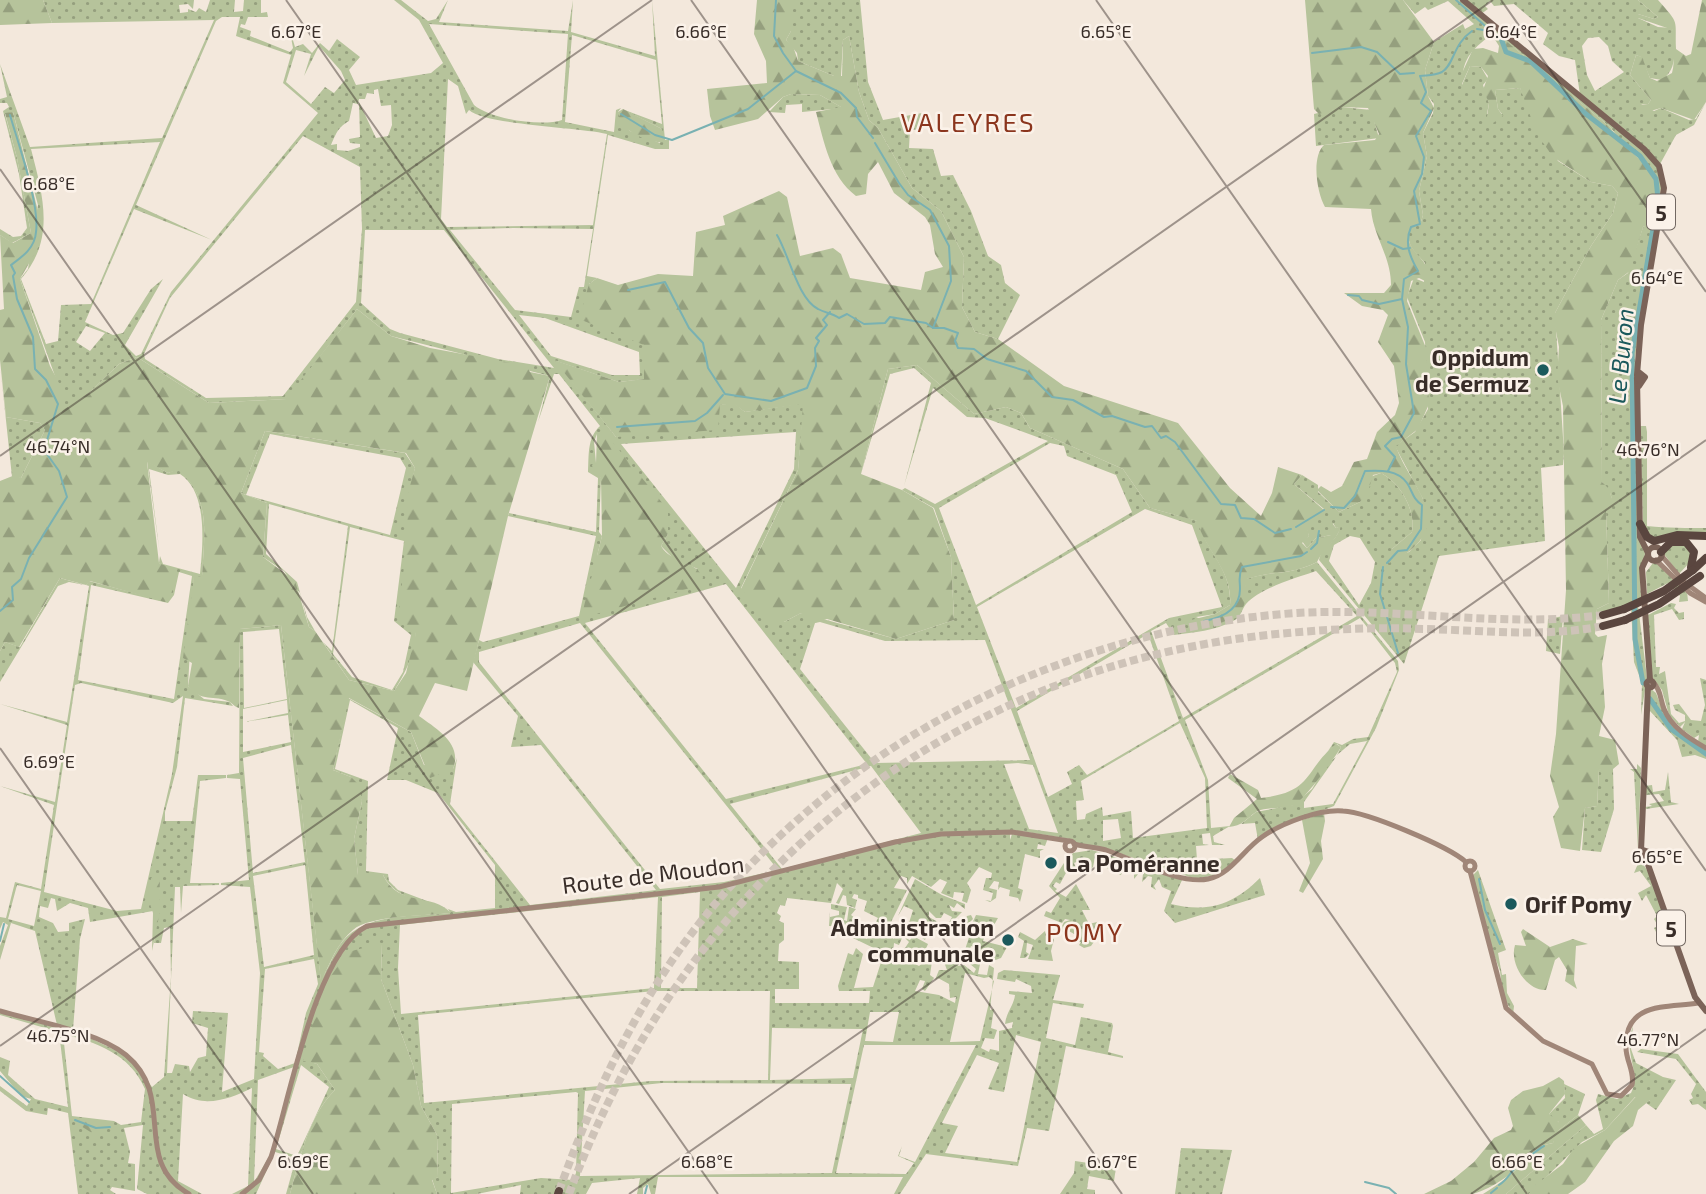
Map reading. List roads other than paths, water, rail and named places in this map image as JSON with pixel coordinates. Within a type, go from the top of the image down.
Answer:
[{"type":"highway","points":[[1640,527],[1653,541],[1673,536],[1706,536]]},
{"type":"highway","points":[[1655,554],[1673,536]]},
{"type":"highway","points":[[1655,554],[1671,542],[1686,542],[1694,552],[1699,571]]},
{"type":"highway","points":[[1603,626],[1625,620],[1682,589],[1699,571],[1706,558]]},
{"type":"highway","points":[[1603,615],[1624,609],[1664,591],[1699,571]]},
{"type":"main road","name":"5","points":[[1463,0],[1644,149],[1661,171],[1663,200],[1639,357],[1640,377],[1637,392],[1640,527]]},
{"type":"main road","points":[[1640,527],[1655,554],[1688,592],[1706,600]]},
{"type":"main road","points":[[1655,554],[1643,572],[1651,684],[1659,691],[1663,709],[1674,724],[1706,748]]},
{"type":"main road","name":"5","points":[[1651,684],[1642,831],[1644,850],[1650,856],[1646,859],[1697,1000],[1706,1011]]},
{"type":"main road","name":"Route de Moudon","points":[[242,1194],[263,1174],[271,1157],[291,1093],[309,1017],[349,940],[360,929],[375,923],[719,887],[929,835],[993,831],[1049,836],[1103,849],[1183,878],[1207,879],[1226,870],[1270,832],[1302,820],[1340,811],[1353,812],[1435,844],[1466,862],[1465,867],[1470,870],[1484,929],[1498,969],[1503,1000],[1515,1019],[1548,1044],[1592,1063],[1602,1088],[1616,1097],[1627,1093],[1633,1081],[1625,1045],[1631,1025],[1645,1011],[1667,1004],[1697,1000]]},
{"type":"main road","name":"Route de Moudon","points":[[1049,836],[1073,851],[1103,849]]},
{"type":"main road","points":[[1065,847],[1072,842],[1073,851]]},
{"type":"main road","points":[[0,1011],[109,1045],[133,1062],[148,1085],[155,1105],[155,1139],[160,1161],[170,1179],[190,1194]]},
{"type":"waterway","points":[[776,0],[774,36],[783,53],[796,71],[841,93],[856,108],[857,117],[873,138]]},
{"type":"waterway","name":"Le Buron","points":[[1456,0],[1502,41]]},
{"type":"waterway","points":[[1477,29],[1490,31]]},
{"type":"waterway","points":[[1388,471],[1395,457],[1385,446],[1392,439],[1401,437],[1414,413],[1406,364],[1408,327],[1402,299],[1404,279],[1418,271],[1408,244],[1411,227],[1420,224],[1414,191],[1422,174],[1424,157],[1416,136],[1431,111],[1421,103],[1426,92],[1420,76],[1436,74],[1446,69],[1461,42],[1472,31]]},
{"type":"waterway","name":"Le Buron","points":[[1502,41],[1506,52],[1530,61],[1586,114],[1640,156],[1656,179],[1658,199],[1632,353],[1635,639],[1643,683]]},
{"type":"waterway","points":[[1312,53],[1361,47],[1377,52],[1400,74],[1414,73]]},
{"type":"waterway","points":[[621,114],[655,135],[672,140],[748,109],[796,71]]},
{"type":"waterway","points":[[0,611],[13,600],[12,587],[21,579],[29,558],[67,497],[59,471],[44,450],[58,404],[46,380],[35,369],[33,337],[17,299],[13,276],[15,273],[11,265],[27,252],[33,243],[36,220],[28,174],[10,115]]},
{"type":"waterway","points":[[875,143],[908,195],[930,210],[949,246],[951,281],[933,328],[944,328],[958,333],[955,341],[958,348],[974,349],[987,359],[1026,371],[1052,397],[1073,400],[1104,417],[1112,416],[1145,427],[1152,426],[1161,438],[1166,436],[1175,442],[1221,504],[1235,505],[1241,518],[1254,519],[1275,533],[1291,529]]},
{"type":"waterway","points":[[777,235],[799,286],[811,304],[818,309],[839,318],[847,314],[864,324],[885,323],[890,317],[926,323],[933,328]]},
{"type":"waterway","points":[[1388,242],[1403,249],[1410,248]]},
{"type":"waterway","points":[[628,290],[665,282],[689,328],[703,343],[708,368],[725,394],[771,401],[807,388],[816,366],[815,348],[819,341],[816,338],[827,325],[823,320],[830,312]]},
{"type":"waterway","points":[[1348,295],[1359,296],[1362,300],[1379,304],[1402,299]]},
{"type":"waterway","points":[[617,427],[695,421],[707,413],[723,395]]},
{"type":"waterway","points":[[1331,507],[1344,508],[1355,496],[1365,471],[1399,475],[1422,505],[1421,529],[1407,550],[1398,551],[1387,563]]},
{"type":"waterway","points":[[1296,527],[1324,510]]},
{"type":"waterway","points":[[1311,549],[1317,543],[1319,531]]},
{"type":"waterway","points":[[1204,621],[1217,618],[1233,608],[1239,596],[1242,567],[1301,556],[1307,552]]},
{"type":"waterway","points":[[1383,567],[1380,594],[1398,653]]},
{"type":"waterway","name":"Le Buron","points":[[1650,699],[1671,729],[1706,754]]},
{"type":"waterway","points":[[1479,879],[1485,910],[1500,944]]},
{"type":"waterway","points":[[0,941],[4,924]]},
{"type":"waterway","points":[[0,1076],[29,1102]]},
{"type":"waterway","points":[[75,1120],[96,1128],[110,1127]]},
{"type":"waterway","points":[[1499,1185],[1515,1168],[1544,1146]]},
{"type":"waterway","points":[[1365,1182],[1389,1188],[1396,1194]]},
{"type":"waterway","points":[[645,1194],[647,1186]]},
{"type":"waterway","points":[[1491,1193],[1497,1188]]},
{"type":"tunnel","points":[[559,1191],[582,1131],[637,1016],[671,962],[727,890],[791,826],[861,769],[938,720],[1020,680],[1105,649],[1193,626],[1283,614],[1323,612],[1523,619],[1603,615]]},
{"type":"tunnel","points":[[569,1194],[620,1080],[683,977],[759,885],[845,806],[942,740],[1049,688],[1165,652],[1322,630],[1389,628],[1558,632],[1603,626]]},
{"type":"place","name":"Oppidum de Sermuz","points":[[1543,370]]},
{"type":"place","name":"La Poméranne","points":[[1051,863]]},
{"type":"place","name":"Orif Pomy","points":[[1511,904]]},
{"type":"place","name":"Administration communale","points":[[1008,940]]},
{"type":"district","name":"VALEYRES","points":[[968,121]]},
{"type":"district","name":"POMY","points":[[1085,931]]}]
